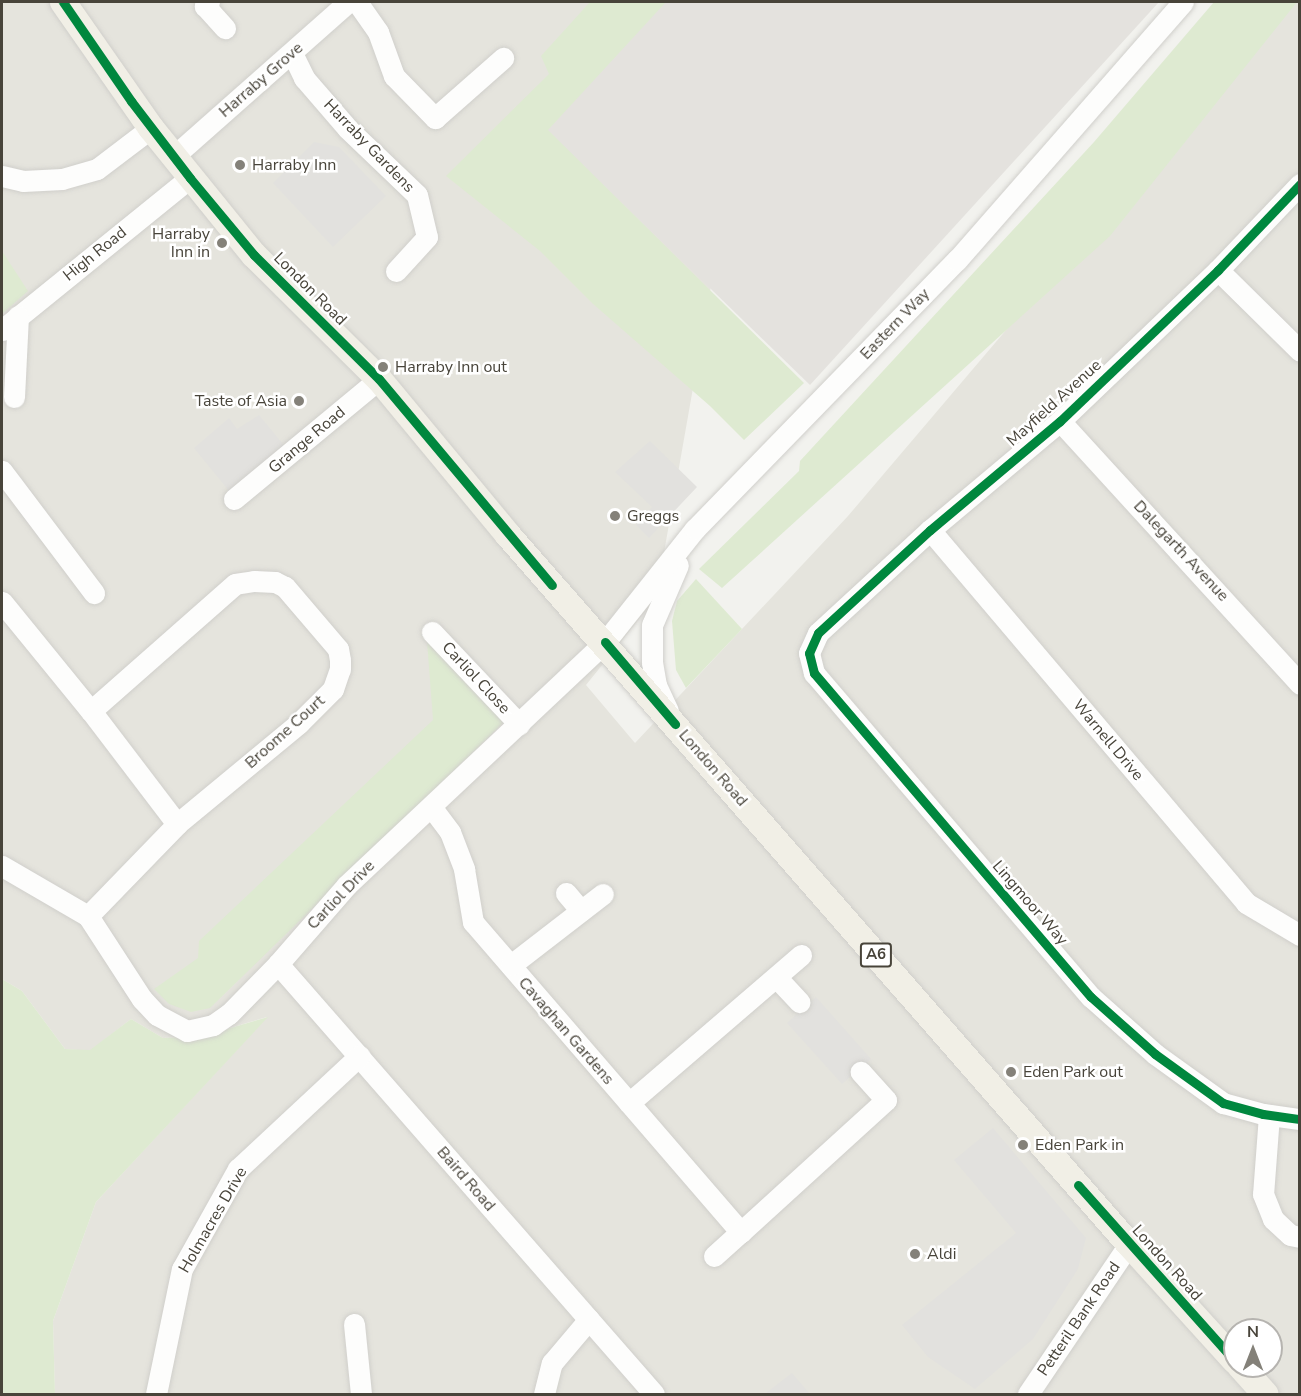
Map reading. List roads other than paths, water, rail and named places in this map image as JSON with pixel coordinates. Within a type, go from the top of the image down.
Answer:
[{"type":"main road","name":"London Road","points":[[63,2],[151,128],[254,255],[379,379],[508,535],[1129,1244],[1223,1348]]},
{"type":"main road","points":[[1250,1378],[1265,1395]]},
{"type":"street","points":[[209,2],[205,6],[225,28]]},
{"type":"street","name":"Harraby Grove","points":[[173,157],[348,2]]},
{"type":"street","points":[[357,2],[378,32],[394,76],[435,118],[502,58]]},
{"type":"street","name":"Eastern Way","points":[[604,642],[695,529],[957,260],[1183,2]]},
{"type":"street","name":"Harraby Gardens","points":[[292,53],[304,78],[348,129],[417,195],[427,237],[396,271]]},
{"type":"street","points":[[2,176],[23,181],[62,180],[97,169],[151,128]]},
{"type":"street","name":"High Road","points":[[2,330],[190,178]]},
{"type":"street","name":"Mayfield Avenue","points":[[818,633],[930,530],[1060,421],[1218,270],[1299,184]]},
{"type":"street","points":[[1218,270],[1299,351]]},
{"type":"street","points":[[14,397],[18,316]]},
{"type":"street","name":"Grange Road","points":[[234,499],[379,379]]},
{"type":"street","name":"Dalegarth Avenue","points":[[1060,421],[1299,684]]},
{"type":"street","points":[[2,471],[94,593]]},
{"type":"street","points":[[675,724],[656,685],[652,662],[652,626],[661,600],[695,529]]},
{"type":"street","name":"Warnell Drive","points":[[930,530],[1246,903],[1299,935]]},
{"type":"street","name":"Broome Court","points":[[91,711],[235,584],[254,581],[275,582],[285,587],[338,649],[340,669],[333,689],[299,723],[177,824]]},
{"type":"street","points":[[2,602],[91,711],[177,824],[88,916]]},
{"type":"street","name":"Carliol Close","points":[[432,632],[519,724]]},
{"type":"street","name":"Lingmoor Way","points":[[818,633],[809,653],[814,673],[1091,997],[1155,1054],[1223,1103],[1269,1115],[1299,1119]]},
{"type":"street","name":"Carliol Drive","points":[[2,866],[88,916],[142,999],[157,1015],[186,1031],[213,1025],[229,1014],[278,964],[347,885],[432,808],[604,642]]},
{"type":"street","name":"Cavaghan Gardens","points":[[432,808],[450,832],[464,869],[473,922],[741,1232]]},
{"type":"street","points":[[566,893],[581,911]]},
{"type":"street","points":[[511,966],[603,894]]},
{"type":"street","points":[[629,1103],[801,955]]},
{"type":"street","name":"Baird Road","points":[[278,964],[654,1395]]},
{"type":"street","points":[[777,978],[799,1002]]},
{"type":"street","name":"Holmacres Drive","points":[[156,1395],[182,1269],[238,1169],[359,1056]]},
{"type":"street","points":[[714,1256],[886,1100],[861,1072]]},
{"type":"street","points":[[1269,1115],[1263,1194],[1273,1219],[1290,1236],[1299,1237]]},
{"type":"street","name":"Petteril Bank Road","points":[[1028,1395],[1129,1244]]},
{"type":"street","points":[[544,1395],[552,1363],[589,1319]]},
{"type":"street","points":[[354,1324],[360,1395]]},
{"type":"place","name":"Harraby Inn","points":[[240,165]]},
{"type":"place","name":"Harraby Inn in","points":[[222,243]]},
{"type":"place","name":"Harraby Inn out","points":[[383,367]]},
{"type":"place","name":"Taste of Asia","points":[[299,401]]},
{"type":"place","name":"Greggs","points":[[615,516]]},
{"type":"place","name":"Eden Park out","points":[[1011,1072]]},
{"type":"place","name":"Eden Park in","points":[[1023,1145]]},
{"type":"place","name":"Aldi","points":[[915,1254]]}]
